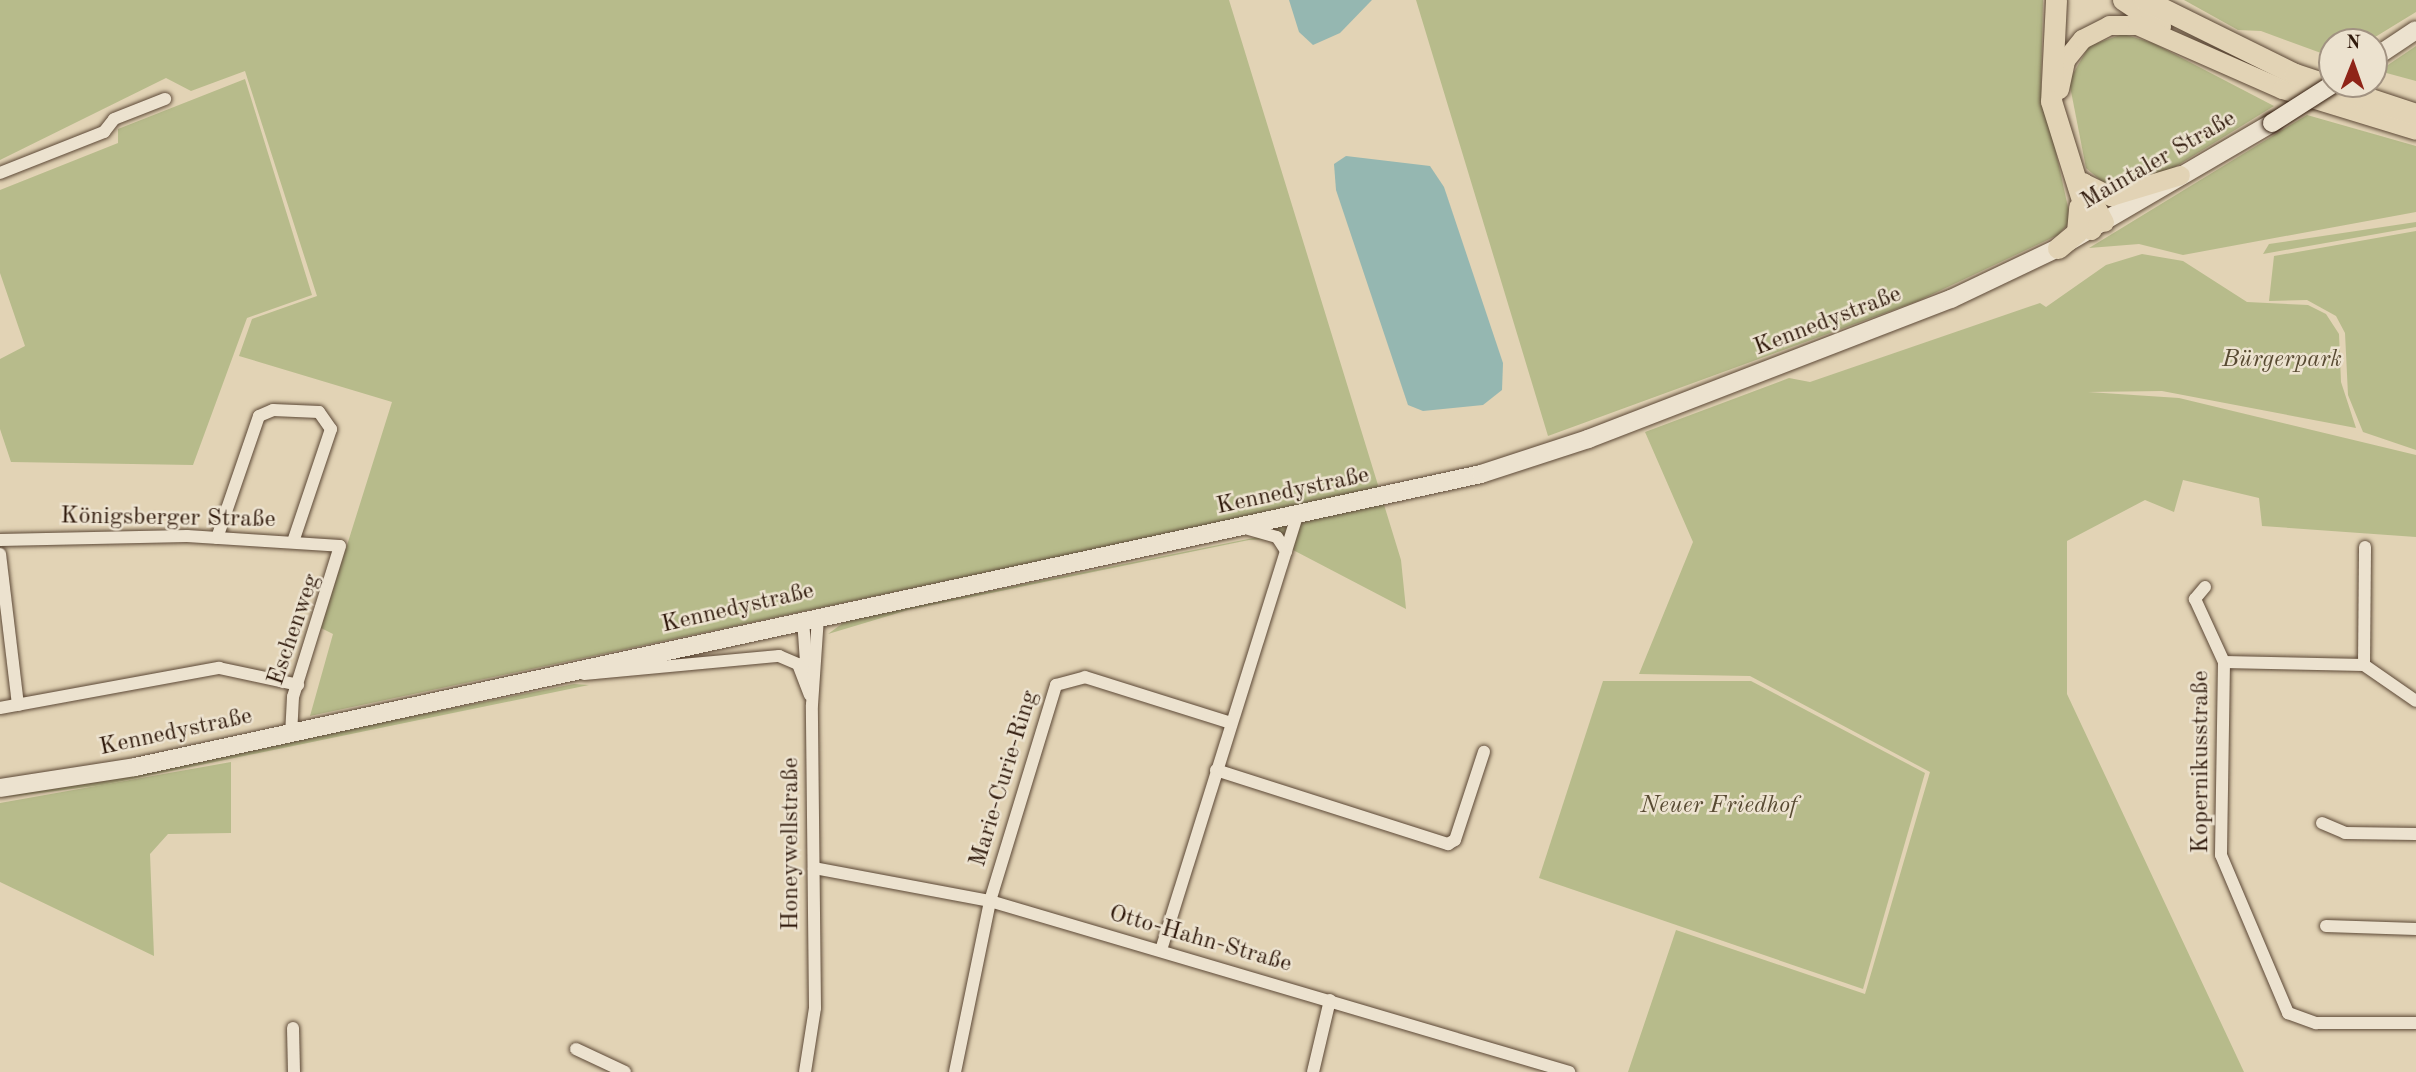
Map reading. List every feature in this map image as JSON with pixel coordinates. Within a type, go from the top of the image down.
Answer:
[{"type":"highway","points":[[2056,0],[2049,85],[2080,187],[2097,226]]},
{"type":"highway","points":[[2122,0],[2209,55]]},
{"type":"highway","points":[[2145,0],[2294,75],[2416,114]]},
{"type":"highway","points":[[2057,248],[2080,225],[2080,187],[2059,96],[2061,70],[2075,45],[2096,29],[2122,24],[2209,55],[2303,96],[2416,130]]},
{"type":"highway","points":[[2080,187],[2111,195],[2180,175]]},
{"type":"main road","points":[[2388,49],[2416,30]]},
{"type":"main road","name":"Maintaler Straße","points":[[2006,273],[2097,226],[2318,94]]},
{"type":"main road","name":"Kennedystraße","points":[[0,788],[93,776],[811,618],[1297,517],[1481,474],[1578,443],[1839,345],[2006,273]]},
{"type":"street","points":[[0,173],[104,132],[114,119],[165,99]]},
{"type":"street","points":[[216,538],[259,416],[273,410],[319,412],[331,429],[293,542]]},
{"type":"street","points":[[1161,950],[1297,517]]},
{"type":"street","points":[[1245,528],[1277,537],[1286,551]]},
{"type":"street","name":"Königsberger Straße","points":[[0,540],[216,538],[336,545]]},
{"type":"street","name":"Eschenweg","points":[[291,734],[298,685],[343,552],[336,545]]},
{"type":"street","points":[[2364,665],[2365,547]]},
{"type":"street","points":[[0,554],[18,705]]},
{"type":"street","name":"Kopernikusstraße","points":[[2206,587],[2195,600],[2224,662],[2221,855],[2288,1013],[2316,1023],[2416,1023]]},
{"type":"street","points":[[807,684],[811,618]]},
{"type":"street","name":"Honeywellstraße","points":[[805,1072],[815,1008],[811,618]]},
{"type":"street","name":"Kennedystraße","points":[[566,673],[622,675],[779,656],[798,664],[812,705]]},
{"type":"street","points":[[2224,662],[2364,665],[2416,701]]},
{"type":"street","points":[[0,708],[219,668],[298,685]]},
{"type":"street","name":"Marie-Curie-Ring","points":[[990,901],[1051,692],[1060,681],[1085,677],[1231,723]]},
{"type":"street","points":[[1216,770],[1448,844],[1455,840],[1484,752]]},
{"type":"street","points":[[2322,823],[2345,833],[2416,834]]},
{"type":"street","name":"Otto-Hahn-Straße","points":[[814,868],[990,901],[1569,1072]]},
{"type":"street","points":[[955,1072],[990,901]]},
{"type":"street","points":[[2326,926],[2416,929]]},
{"type":"street","points":[[1314,1072],[1330,1000]]},
{"type":"street","points":[[293,1028],[294,1072]]},
{"type":"street","points":[[576,1049],[625,1072]]},
{"type":"green space","points":[[0,0],[1229,0],[1401,560],[1406,609],[1272,539],[1249,540],[908,610],[828,634],[847,620],[1258,537],[1234,520],[310,716],[333,634],[321,628],[392,402],[239,356],[252,319],[317,296],[245,71],[191,91],[166,78],[0,160]]},
{"type":"green space","points":[[1416,0],[2043,0],[2041,84],[2071,221],[2058,235],[1918,301],[1548,436]]},
{"type":"green space","points":[[2184,0],[2416,0],[2416,12],[2388,29],[2318,28],[2318,52],[2261,31],[2238,30]]},
{"type":"green space","points":[[2123,34],[2153,43],[2274,106],[2162,175],[2106,185],[2086,168],[2069,81],[2089,46]]},
{"type":"green space","points":[[2416,46],[2416,81],[2388,73],[2388,65]]},
{"type":"green space","points":[[245,79],[312,295],[247,318],[193,465],[11,462],[0,429],[0,359],[25,346],[0,273],[0,190],[118,143],[118,129]]},
{"type":"green space","points":[[2307,115],[2416,146],[2416,212],[2183,255],[2139,244],[2089,248]]},
{"type":"green space","points":[[2416,222],[2416,227],[2263,254],[2269,244]]},
{"type":"green space","points":[[2416,231],[2416,450],[2363,432],[2348,395],[2345,333],[2336,316],[2307,300],[2269,301],[2274,256]]},
{"type":"green space","name":"Bürgerpark","points":[[2142,254],[2183,261],[2247,302],[2308,305],[2326,314],[2339,334],[2341,382],[2356,428],[2162,391],[2088,392],[2179,398],[2416,455],[2416,537],[2262,526],[2259,498],[2183,480],[2174,512],[2145,500],[2067,541],[2067,694],[2244,1072],[1628,1072],[1676,930],[1865,994],[1930,772],[1750,676],[1639,674],[1693,542],[1645,432],[1789,378],[1810,382],[2040,303],[2046,307],[2106,265]]},
{"type":"green space","name":"Neuer Friedhof","points":[[1603,681],[1751,681],[1925,773],[1863,989],[1539,878]]},
{"type":"green space","points":[[574,684],[589,685],[103,785],[0,798]]},
{"type":"green space","points":[[231,762],[231,833],[168,834],[150,854],[154,956],[0,882],[0,803]]},
{"type":"water","points":[[1289,0],[1372,0],[1340,33],[1313,45],[1299,32]]},
{"type":"water","points":[[1346,156],[1430,166],[1444,187],[1503,363],[1502,390],[1483,405],[1423,411],[1408,405],[1336,190],[1334,164]]}]
